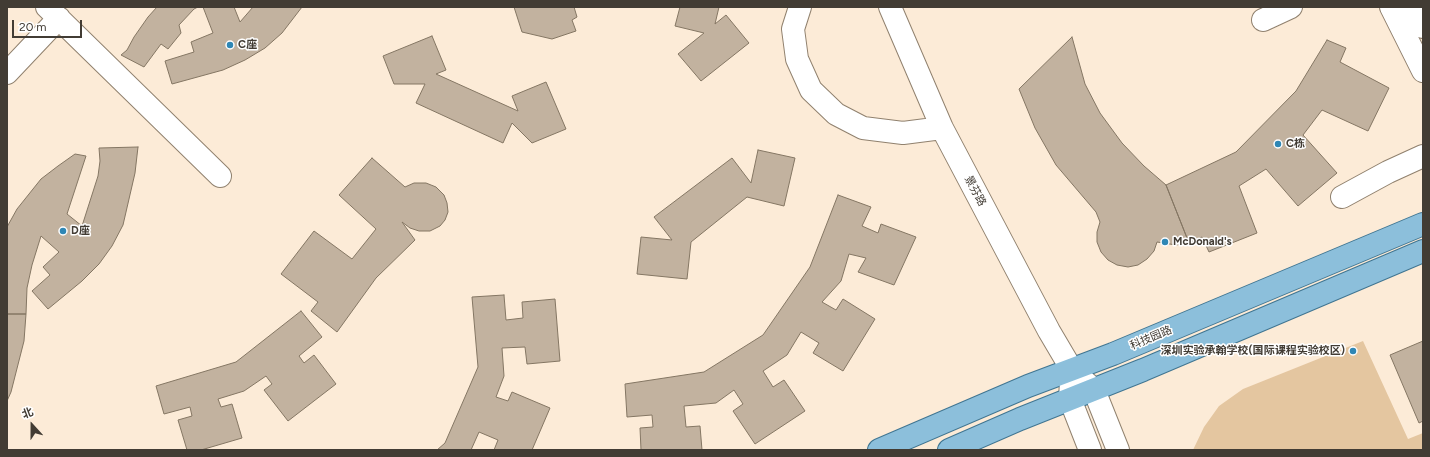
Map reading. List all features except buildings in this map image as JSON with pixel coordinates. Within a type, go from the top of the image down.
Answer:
[{"type":"main road","name":"科技园路","points":[[879,450],[1022,389],[1113,354],[1423,224]]},
{"type":"main road","points":[[949,450],[1423,251]]},
{"type":"street","points":[[800,7],[793,29],[797,59],[811,90],[836,114],[863,128],[903,133],[942,128]]},
{"type":"street","name":"景芬路","points":[[890,7],[942,128],[1049,331],[1072,370],[1094,390],[1118,450]]},
{"type":"street","points":[[1263,20],[1291,7]]},
{"type":"street","points":[[1390,7],[1423,71]]},
{"type":"street","points":[[1412,7],[1423,28]]},
{"type":"street","points":[[7,73],[53,12],[220,176]]},
{"type":"street","points":[[1342,197],[1388,172],[1423,156]]},
{"type":"street","points":[[1072,370],[1070,399],[1090,450]]},
{"type":"shaded area","points":[[1363,341],[1408,439],[1423,433],[1423,450],[1193,450],[1204,427],[1219,406],[1243,389]]},
{"type":"place","name":"C座","points":[[230,45]]},
{"type":"place","name":"C栋","points":[[1278,144]]},
{"type":"place","name":"D座","points":[[63,231]]},
{"type":"place","name":"McDonald's","points":[[1165,242]]},
{"type":"place","name":"深圳实验承翰学校(国际课程实验校区)","points":[[1353,351]]}]
